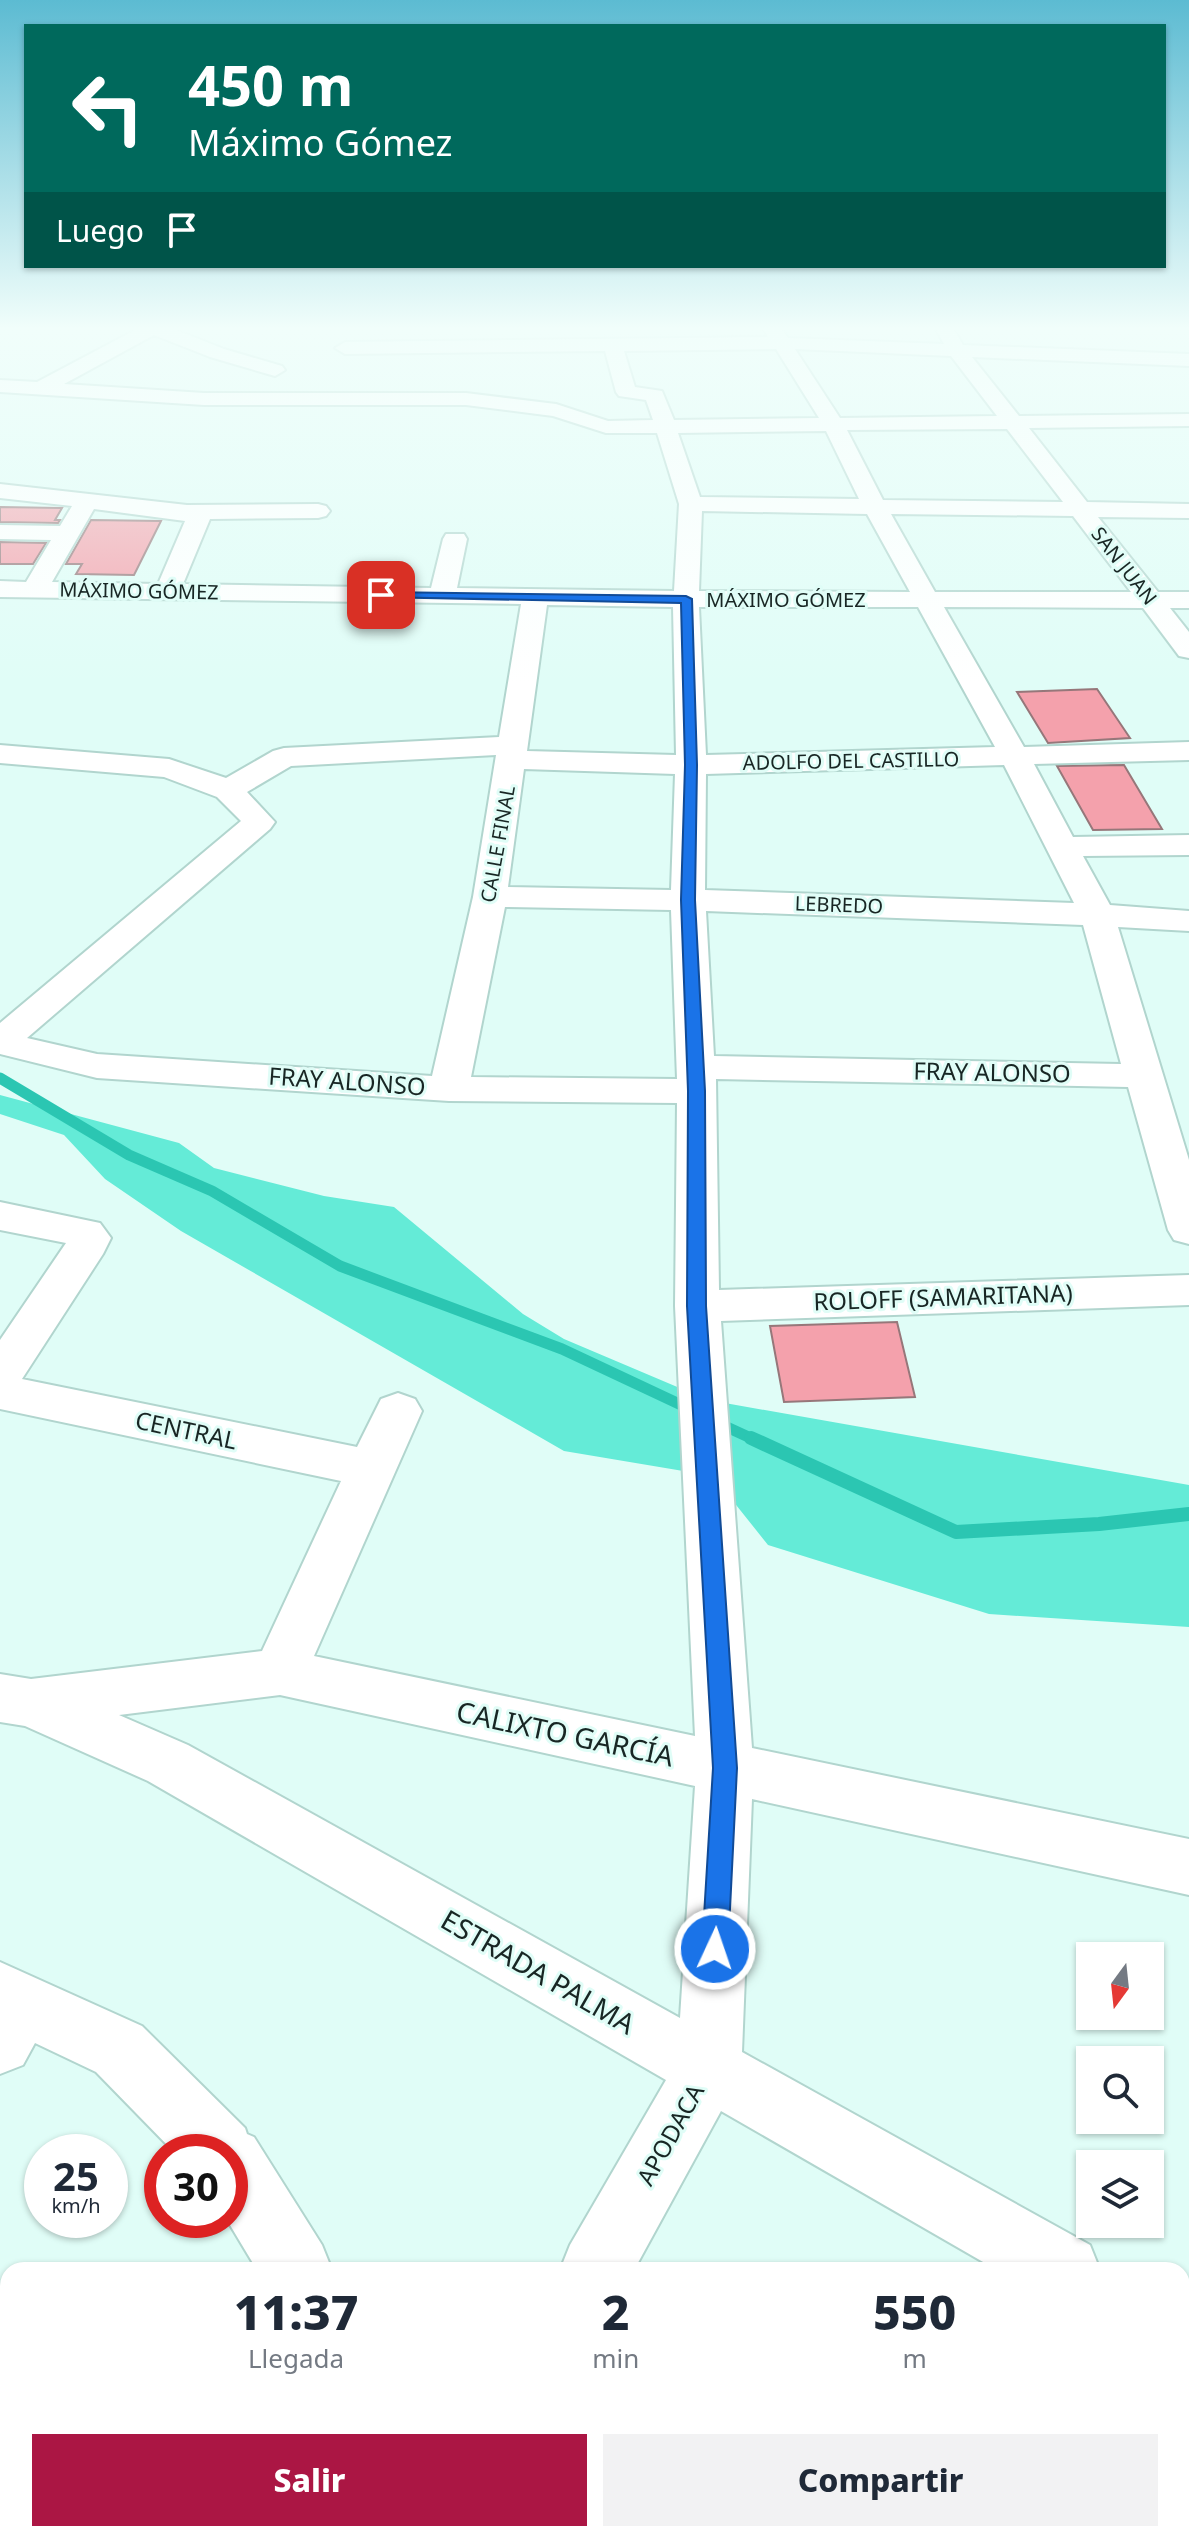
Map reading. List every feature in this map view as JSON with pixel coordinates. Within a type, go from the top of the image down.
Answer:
[{"type":"street","name":"APODACA","points":[[600,2262],[709,2069],[725,1768],[697,1306],[696,1079],[688,900],[691,765],[686,599],[691,504],[673,447]]},
{"type":"street","points":[[844,447],[1015,757],[1097,914],[1189,1230]]},
{"type":"street","name":"SAN JUAN","points":[[1032,447],[1189,650]]},
{"type":"street","points":[[0,491],[187,512],[318,511]]},
{"type":"street","points":[[34,590],[88,499]]},
{"type":"street","points":[[691,504],[1189,511]]},
{"type":"street","points":[[167,592],[198,519],[187,512]]},
{"type":"street","points":[[0,532],[68,533]]},
{"type":"street","points":[[442,596],[455,539]]},
{"type":"street","name":"MÁXIMO GÓMEZ","points":[[3,593],[34,590],[686,599],[1189,600]]},
{"type":"street","name":"CALLE FINAL","points":[[449,1089],[490,897],[535,597]]},
{"type":"street","name":"ADOLFO DEL CASTILLO","points":[[228,790],[284,757],[514,752],[691,765],[1189,751]]},
{"type":"street","points":[[0,754],[169,768],[228,790],[259,822],[0,1042]]},
{"type":"street","points":[[1063,847],[1189,845]]},
{"type":"street","name":"LEBREDO","points":[[490,897],[688,900],[1097,914],[1189,921]]},
{"type":"street","name":"FRAY ALONSO","points":[[0,1042],[97,1066],[449,1089],[696,1079],[1144,1076]]},
{"type":"street","points":[[0,1216],[85,1233],[89,1238],[88,1244],[0,1376]]},
{"type":"street","name":"ROLOFF (SAMARITANA)","points":[[697,1306],[1189,1290]]},
{"type":"street","name":"CENTRAL","points":[[0,1392],[372,1469]]},
{"type":"street","points":[[280,1672],[398,1411]]},
{"type":"street","name":"CALIXTO GARCÍA","points":[[16,1700],[280,1672],[1189,1867]]},
{"type":"street","name":"ESTRADA PALMA","points":[[16,1700],[168,1763],[1051,2262]]},
{"type":"street","points":[[8,2012],[119,2049],[203,2134]]},
{"type":"street","points":[[248,2190],[292,2262]]},
{"type":"green space","points":[[0,1095],[179,1143],[214,1168],[324,1196],[394,1207],[523,1314],[564,1339],[708,1400],[1189,1485],[1189,1627],[989,1614],[768,1545],[713,1476],[564,1451],[181,1231],[105,1179],[64,1135],[0,1114]]},
{"type":"building","points":[[0,507],[62,508],[55,520],[60,520],[58,523],[0,522]]},
{"type":"building","points":[[91,520],[161,521],[134,575],[76,574],[82,564],[66,564]]},
{"type":"building","points":[[0,542],[46,543],[33,564],[0,564]]},
{"type":"building","points":[[1097,689],[1130,738],[1048,743],[1017,692]]},
{"type":"building","points":[[1124,765],[1162,829],[1093,830],[1057,766]]},
{"type":"building","points":[[897,1322],[915,1397],[784,1402],[770,1326]]},
{"type":"waterway","points":[[0,1078],[129,1155],[212,1191],[340,1266],[562,1349],[692,1410]]},
{"type":"waterway","points":[[718,1423],[755,1440]]},
{"type":"waterway","points":[[751,1438],[956,1532],[1099,1524],[1189,1514]]},
{"type":"route","points":[[381,595],[686,599],[691,765],[688,900],[697,1091],[697,1306],[725,1768],[715,1949]]}]
